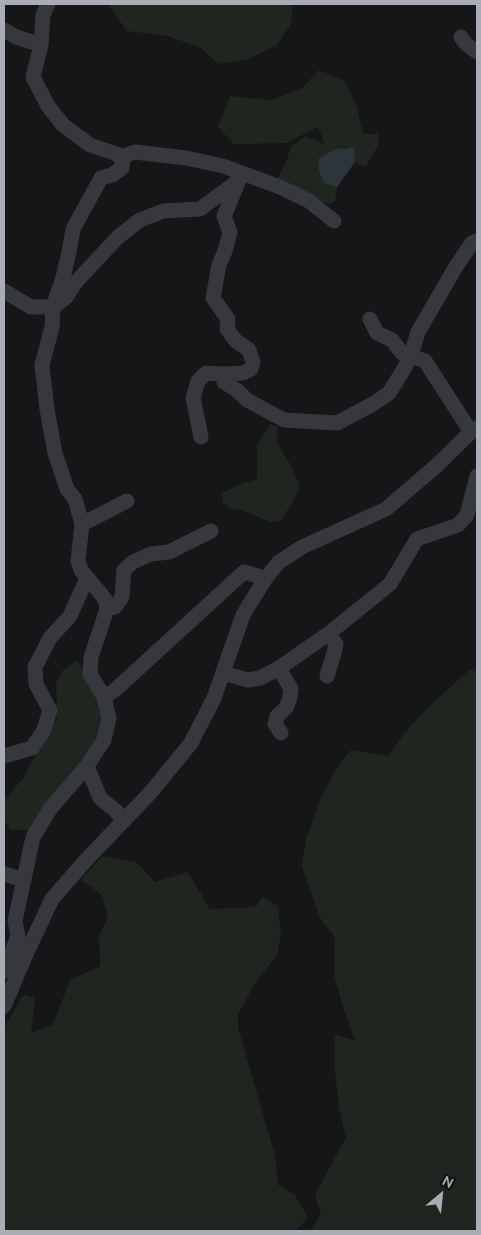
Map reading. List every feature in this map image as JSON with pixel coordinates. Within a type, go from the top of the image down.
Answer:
[{"type":"street","points":[[4,971],[18,936],[15,921],[33,837],[50,809],[87,766],[104,740],[109,718],[104,697],[90,674],[91,658],[107,609],[105,599],[81,570],[78,561],[82,524],[75,499],[67,489],[55,453],[42,365],[52,327],[53,307],[70,252],[73,230],[101,178],[122,168],[123,161],[120,157],[90,144],[63,125],[48,106],[34,76],[32,42],[46,9]]},
{"type":"street","points":[[34,76],[46,9]]},
{"type":"street","points":[[4,30],[16,37],[32,42]]},
{"type":"street","points":[[460,37],[477,52]]},
{"type":"street","points":[[120,157],[136,152],[186,158],[223,166],[241,176],[280,187],[309,201],[334,221]]},
{"type":"street","points":[[4,291],[31,307],[53,307],[66,297],[76,282],[118,237],[140,220],[163,211],[200,209],[241,176]]},
{"type":"street","points":[[201,437],[193,398],[198,381],[206,373],[243,373],[251,369],[253,362],[249,350],[236,341],[227,329],[228,319],[213,298],[219,265],[230,232],[224,216],[241,176]]},
{"type":"street","points":[[223,374],[224,382],[238,391],[247,400],[284,420],[338,423],[389,393],[411,355],[418,332],[455,268],[472,243],[477,241]]},
{"type":"street","points":[[4,1006],[52,899],[151,792],[191,743],[214,698],[243,615],[279,562],[302,546],[386,509],[474,430],[464,423],[425,361],[402,353],[392,340],[377,333],[370,319]]},
{"type":"street","points":[[223,673],[248,680],[260,678],[279,668],[328,634],[390,584],[417,539],[458,525],[473,509],[477,476]]},
{"type":"street","points":[[82,524],[127,501]]},
{"type":"street","points":[[107,609],[114,607],[122,597],[124,570],[132,562],[151,554],[169,552],[211,531]]},
{"type":"street","points":[[104,697],[115,690],[244,572],[265,580]]},
{"type":"street","points":[[4,756],[32,748],[44,730],[50,710],[36,684],[35,667],[50,638],[70,616],[87,578]]},
{"type":"street","points":[[327,676],[336,644],[328,634]]},
{"type":"street","points":[[279,668],[291,689],[286,708],[277,716],[275,724],[281,733]]},
{"type":"street","points":[[87,766],[100,798],[116,811],[124,821]]},
{"type":"street","points":[[4,874],[24,880]]},
{"type":"shaded area","points":[[108,4],[293,4],[291,24],[277,45],[246,60],[218,64],[201,48],[168,36],[127,31]]},
{"type":"shaded area","points":[[319,70],[345,81],[357,107],[363,134],[378,134],[379,144],[365,167],[355,162],[353,147],[346,149],[338,148],[323,182],[337,187],[335,201],[328,204],[276,181],[291,147],[305,136],[324,144],[317,127],[287,143],[234,144],[218,127],[230,96],[271,100],[301,89]]},
{"type":"shaded area","points":[[353,147],[355,162],[337,187],[324,183],[319,171],[319,158],[338,148],[346,149]]},
{"type":"shaded area","points":[[271,424],[277,427],[277,443],[300,485],[294,500],[280,521],[271,522],[241,510],[231,509],[223,503],[222,494],[238,485],[257,479],[257,444]]},
{"type":"shaded area","points":[[77,660],[102,699],[103,721],[99,738],[31,830],[10,830],[4,819],[4,801],[23,778],[56,720],[56,683],[62,671]]},
{"type":"shaded area","points":[[477,668],[477,1231],[310,1231],[321,1214],[315,1195],[346,1137],[339,1108],[335,1071],[335,1035],[355,1040],[334,975],[335,937],[320,918],[302,866],[306,839],[322,795],[339,765],[351,750],[389,756],[405,732],[433,703],[469,670]]},
{"type":"shaded area","points":[[102,856],[136,862],[155,882],[188,872],[210,909],[256,907],[262,897],[278,906],[281,934],[277,955],[254,985],[238,1014],[238,1028],[275,1155],[278,1185],[295,1195],[308,1218],[295,1231],[4,1231],[4,1027],[23,995],[35,998],[31,1033],[53,1025],[70,980],[100,966],[99,936],[108,917],[102,895],[81,880]]}]
